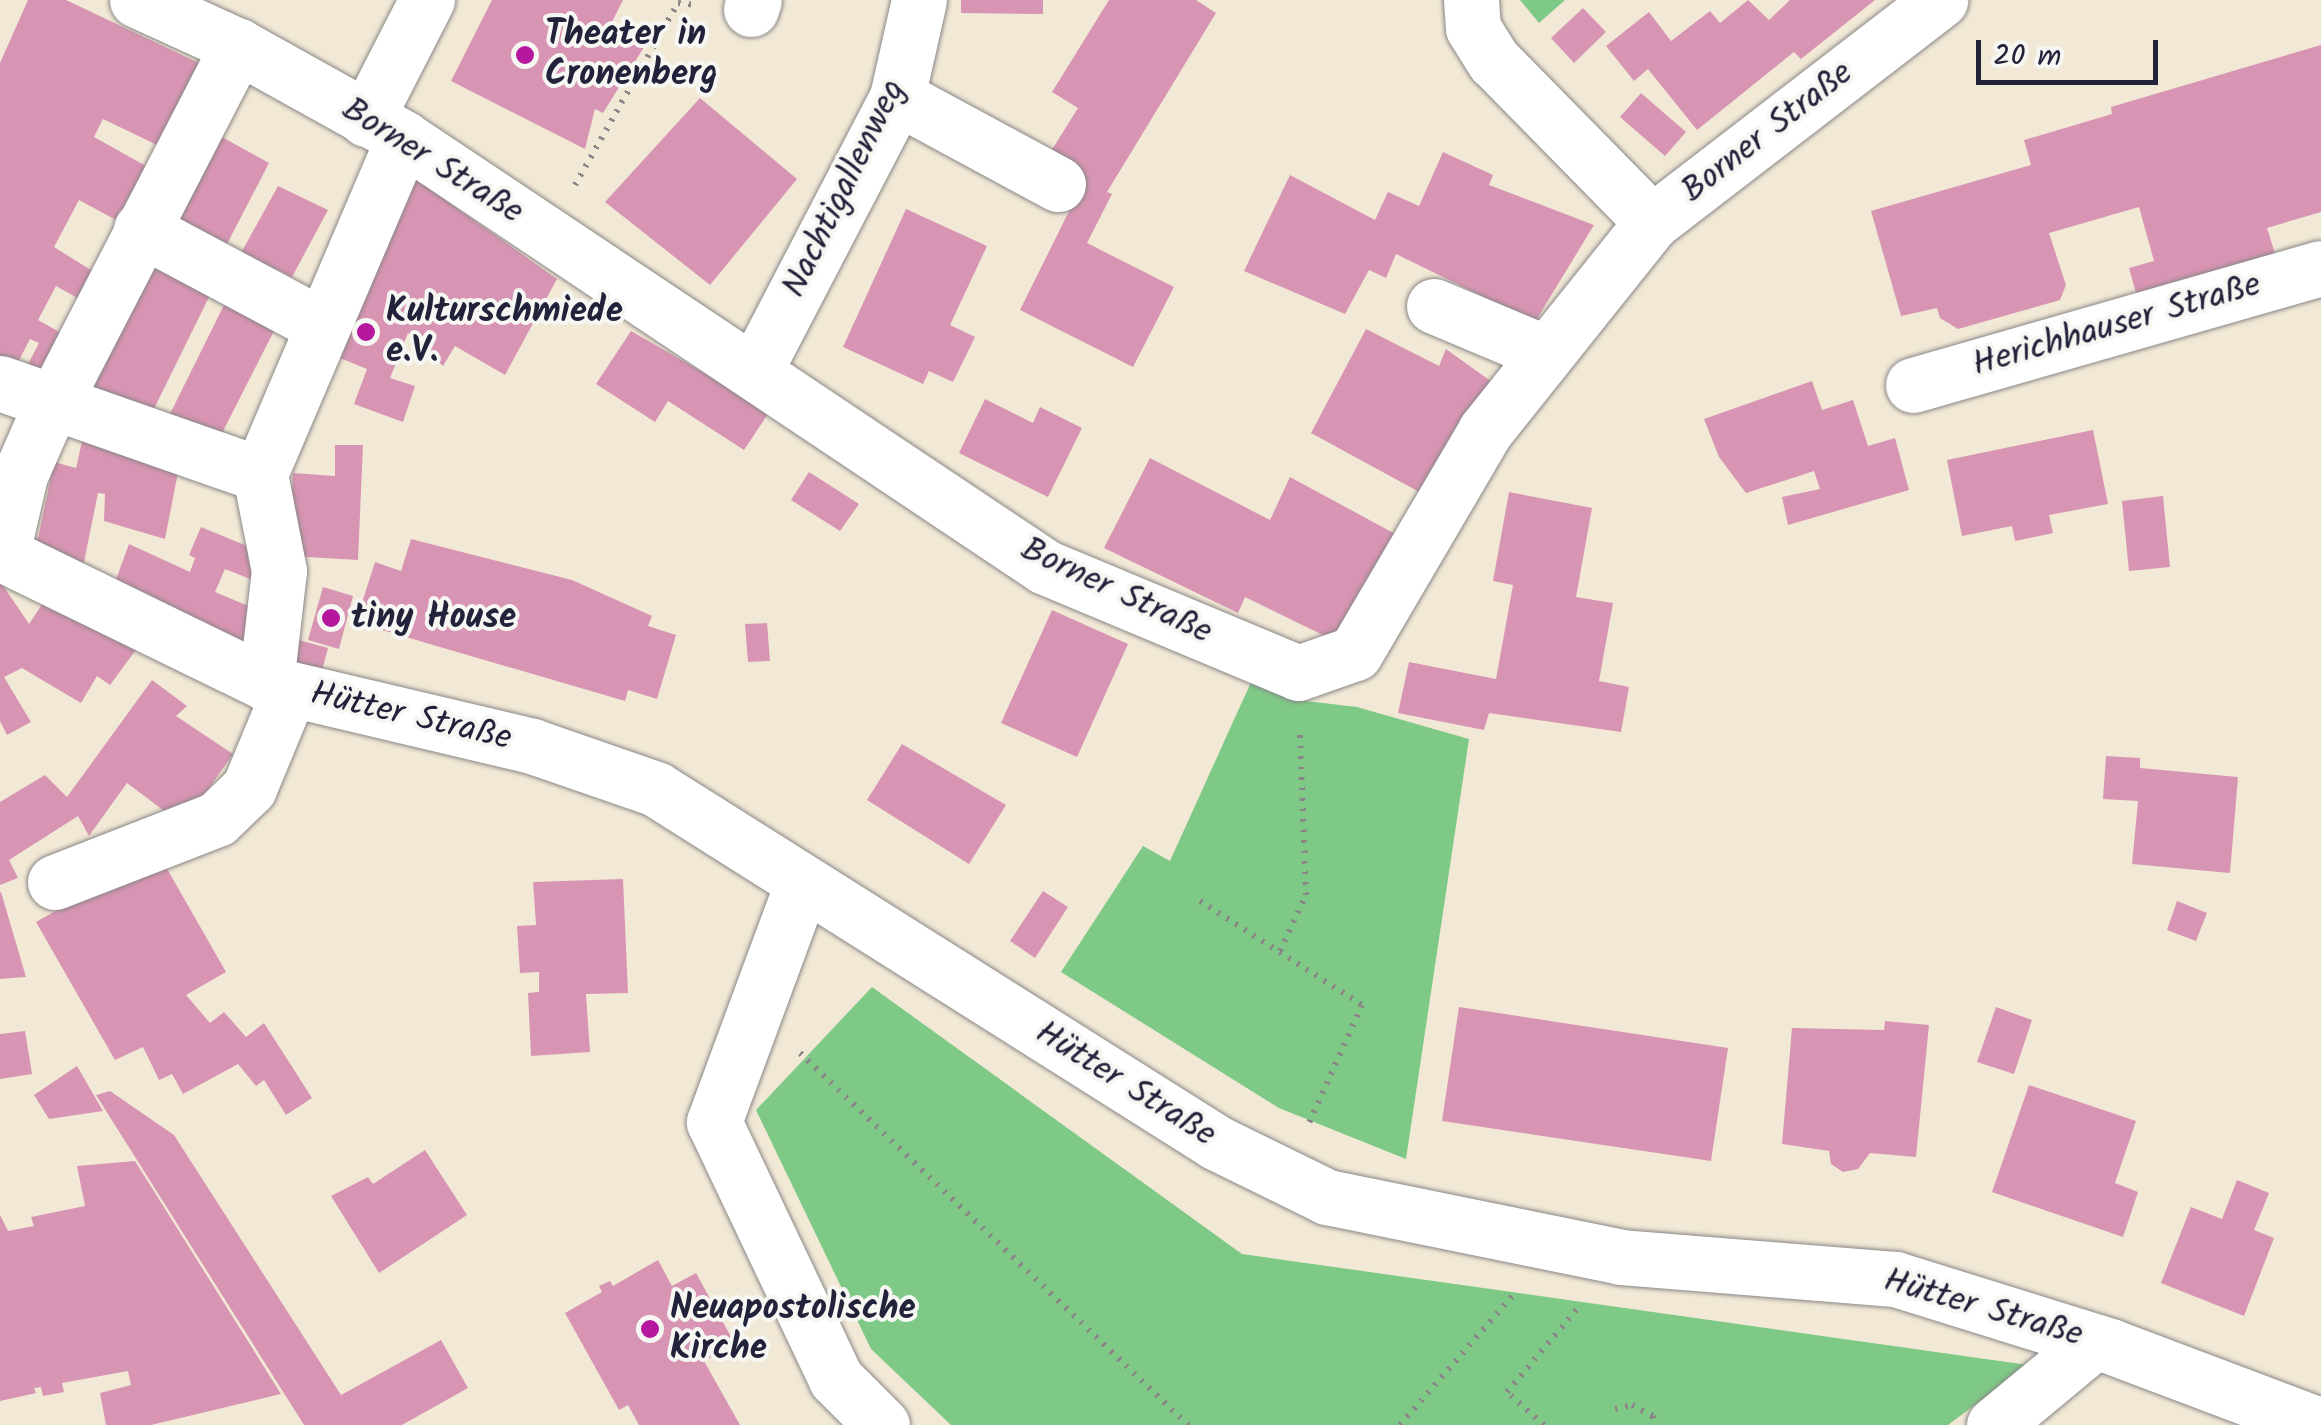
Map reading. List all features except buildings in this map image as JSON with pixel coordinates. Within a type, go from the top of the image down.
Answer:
[{"type":"street","name":"Borner Straße","points":[[136,0],[238,46],[385,128],[1045,567],[1298,673],[1354,653],[1485,431],[1652,222],[1940,0]]},
{"type":"street","points":[[56,882],[217,819],[249,788],[278,686],[279,571],[260,474],[319,324],[428,0]]},
{"type":"street","name":"Nachtigallenweg","points":[[754,372],[897,97],[919,0]]},
{"type":"street","points":[[1471,0],[1474,28],[1494,60],[1652,222]]},
{"type":"street","points":[[1,553],[20,475],[51,406],[238,46]]},
{"type":"street","points":[[897,97],[1058,184]]},
{"type":"street","points":[[142,229],[319,324]]},
{"type":"street","name":"Herichhauser Straße","points":[[1913,385],[2321,268]]},
{"type":"street","points":[[1434,306],[1546,353]]},
{"type":"street","points":[[0,383],[51,406],[260,474]]},
{"type":"street","name":"Hütter Straße","points":[[1,553],[278,686],[532,746],[656,789],[1217,1143],[1327,1197],[1620,1257],[1895,1279],[2095,1341],[2319,1425]]},
{"type":"street","points":[[802,884],[714,1122],[836,1379],[882,1425]]},
{"type":"street","points":[[1994,1425],[2095,1341]]},
{"type":"path","points":[[540,229],[589,168],[678,4],[752,5]]},
{"type":"path","points":[[1280,951],[1306,895],[1298,673]]},
{"type":"path","points":[[1200,901],[1362,1005],[1285,1176]]},
{"type":"path","points":[[756,1011],[1188,1425]]},
{"type":"path","points":[[1400,1425],[1555,1246]]},
{"type":"path","points":[[1544,1425],[1507,1392],[1620,1257]]},
{"type":"path","points":[[1615,1409],[1632,1405],[1653,1416],[1656,1425]]},
{"type":"path","points":[[1642,1425],[1653,1416]]},
{"type":"green space","points":[[1520,0],[1565,0],[1539,23]]},
{"type":"green space","points":[[1252,680],[1297,700],[1357,707],[1469,739],[1406,1159],[1279,1108],[1061,972],[1143,846],[1170,861]]},
{"type":"green space","points":[[872,987],[1242,1254],[2028,1365],[1948,1425],[951,1425],[871,1349],[756,1110]]},
{"type":"place","name":"Theater in Cronenberg","points":[[525,55]]},
{"type":"place","name":"Kulturschmiede e.V.","points":[[366,332]]},
{"type":"place","name":"tiny House","points":[[331,618]]},
{"type":"place","name":"Neuapostolische Kirche","points":[[650,1329]]}]
